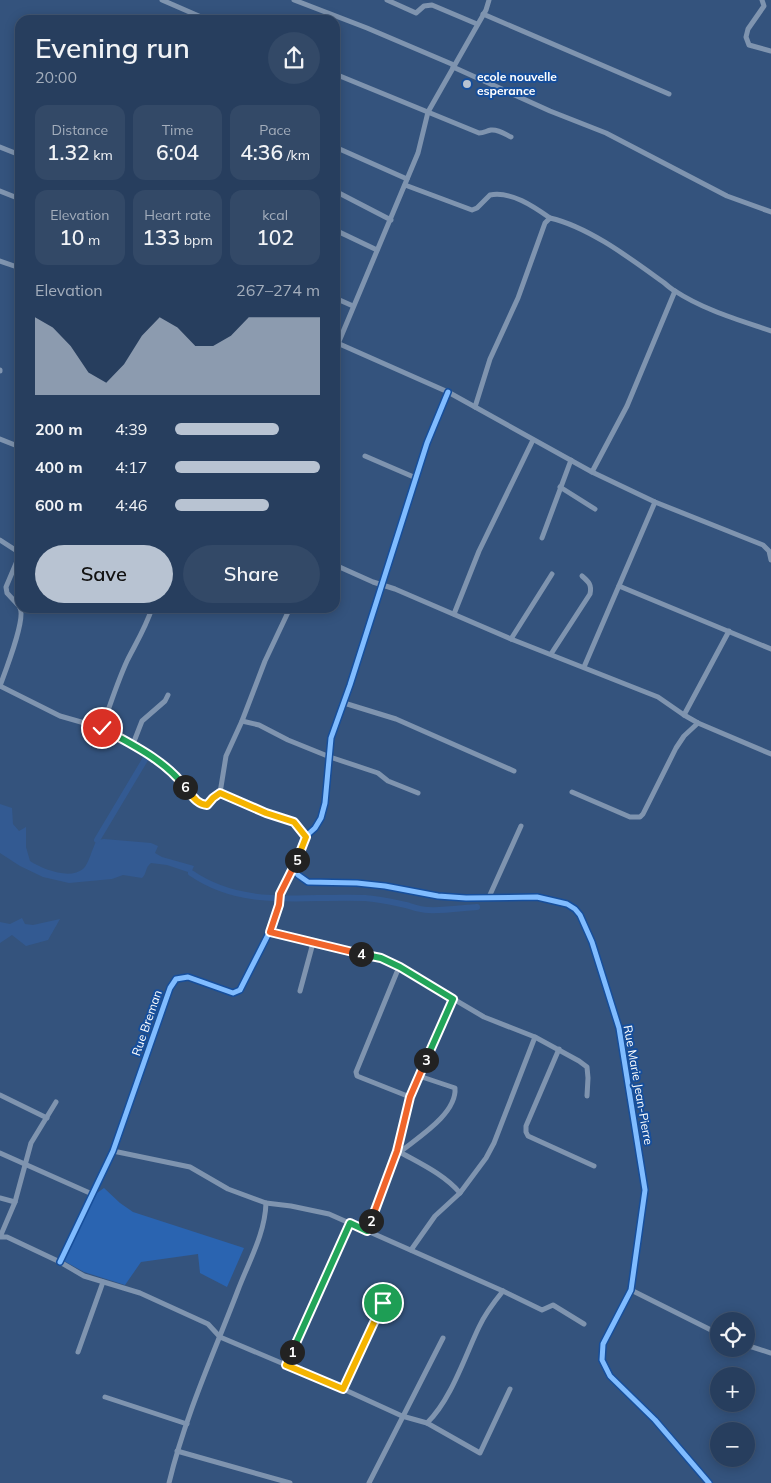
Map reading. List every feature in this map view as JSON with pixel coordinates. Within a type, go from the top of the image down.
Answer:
[{"type":"street","points":[[162,0],[196,15]]},
{"type":"street","points":[[294,0],[333,15]]},
{"type":"street","points":[[387,0],[416,13],[424,6],[432,5],[477,24]]},
{"type":"street","points":[[340,336],[362,290],[418,153],[428,112],[489,0]]},
{"type":"street","points":[[762,0],[764,6],[748,29],[746,37],[750,45],[771,51]]},
{"type":"street","points":[[483,14],[669,94]]},
{"type":"street","points":[[340,18],[453,66],[550,111],[606,133],[727,196],[771,212]]},
{"type":"street","points":[[340,76],[479,133],[492,130],[511,137]]},
{"type":"street","points":[[0,147],[15,153]]},
{"type":"street","points":[[340,149],[407,179]]},
{"type":"street","points":[[405,185],[472,210],[477,208],[490,195],[509,196],[531,205],[550,218],[563,221],[587,232],[632,260],[675,291],[713,310],[771,331]]},
{"type":"street","points":[[0,191],[15,197]]},
{"type":"street","points":[[340,194],[391,220]]},
{"type":"street","points":[[475,408],[490,359],[518,298],[545,223],[550,218]]},
{"type":"street","points":[[340,232],[377,250]]},
{"type":"street","points":[[0,261],[15,266]]},
{"type":"street","points":[[592,472],[627,406],[675,291]]},
{"type":"street","points":[[340,300],[353,306]]},
{"type":"street","points":[[340,344],[448,392],[592,472],[655,502],[763,545],[769,551],[771,560]]},
{"type":"street","name":"Rue Breman","points":[[60,1262],[113,1151],[170,988],[176,979],[188,977],[233,993],[240,990],[270,932],[279,905],[280,894],[306,837],[316,828],[321,818],[326,802],[331,738],[432,430],[448,392]]},
{"type":"street","points":[[0,439],[15,445]]},
{"type":"street","points":[[454,614],[479,551],[533,440]]},
{"type":"street","points":[[365,456],[416,478]]},
{"type":"street","points":[[542,538],[571,460]]},
{"type":"street","points":[[560,487],[595,508]]},
{"type":"street","points":[[584,667],[655,502]]},
{"type":"street","points":[[0,540],[15,550]]},
{"type":"street","points":[[15,565],[6,587],[7,593],[15,602]]},
{"type":"street","points":[[340,567],[511,639],[658,697],[684,715],[771,754]]},
{"type":"street","points":[[511,639],[552,574]]},
{"type":"street","points":[[551,654],[590,594],[592,587],[582,576]]},
{"type":"street","points":[[619,586],[771,649]]},
{"type":"street","points":[[22,613],[21,623],[0,686],[60,716],[102,728],[133,744],[179,779],[196,802],[202,805],[207,805],[220,793],[226,756],[242,721],[265,661],[288,613]]},
{"type":"street","points":[[102,728],[113,694],[146,626],[150,613]]},
{"type":"street","points":[[684,715],[729,631]]},
{"type":"street","points":[[133,744],[142,721],[165,701],[168,695]]},
{"type":"street","points":[[344,703],[396,720],[514,771]]},
{"type":"street","points":[[242,721],[259,725],[288,740],[330,757],[378,773],[388,781],[418,792]]},
{"type":"street","points":[[572,792],[630,817],[640,817],[644,814],[680,742],[698,722]]},
{"type":"street","points":[[220,793],[266,813],[294,822],[306,837]]},
{"type":"street","points":[[489,897],[521,826]]},
{"type":"street","name":"Rue Marie Jean-Pierre","points":[[293,869],[308,882],[366,884],[438,896],[466,898],[537,896],[567,904],[580,915],[592,942],[619,1028],[645,1190],[631,1290],[603,1344],[602,1360],[610,1376],[655,1420],[709,1483]]},
{"type":"street","points":[[270,932],[381,958],[400,967],[484,1017],[535,1037],[559,1049],[579,1060],[587,1067],[587,1096]]},
{"type":"street","points":[[300,991],[313,943]]},
{"type":"street","points":[[400,967],[356,1072],[362,1078],[410,1097]]},
{"type":"street","points":[[367,1231],[398,1152],[410,1097],[453,999]]},
{"type":"street","points":[[410,1250],[435,1216],[460,1193],[486,1158],[494,1143],[535,1037]]},
{"type":"street","points":[[559,1049],[526,1126],[526,1132],[528,1136],[594,1166]]},
{"type":"street","points":[[398,1152],[439,1121],[450,1106],[456,1092],[455,1088],[419,1076]]},
{"type":"street","points":[[0,1095],[47,1118]]},
{"type":"street","points":[[56,1102],[32,1143],[15,1202],[0,1237],[7,1237],[60,1262],[84,1276],[140,1294],[208,1324],[220,1337],[402,1416],[427,1423],[480,1453],[510,1389]]},
{"type":"street","points":[[113,1151],[190,1166],[228,1189],[266,1203],[329,1214],[542,1310],[553,1305],[584,1324]]},
{"type":"street","points":[[398,1152],[436,1173],[453,1185],[460,1193]]},
{"type":"street","points":[[0,1153],[92,1194]]},
{"type":"street","points":[[0,1198],[15,1202]]},
{"type":"street","points":[[169,1483],[177,1451],[187,1424],[262,1233],[266,1203]]},
{"type":"street","points":[[286,1365],[350,1223]]},
{"type":"street","points":[[78,1352],[103,1282]]},
{"type":"street","points":[[631,1290],[710,1330]]},
{"type":"street","points":[[427,1423],[435,1415],[467,1358],[479,1325],[503,1291]]},
{"type":"street","points":[[343,1389],[383,1303]]},
{"type":"street","points":[[369,1483],[443,1338]]},
{"type":"street","points":[[755,1348],[771,1353]]},
{"type":"street","points":[[105,1396],[187,1424]]},
{"type":"street","points":[[177,1451],[290,1483]]},
{"type":"shaded area","points":[[0,804],[12,808],[13,824],[19,831],[26,827],[26,847],[30,861],[49,870],[71,874],[83,869],[97,840],[104,839],[151,843],[158,846],[155,853],[162,857],[194,866],[191,873],[167,865],[151,863],[142,878],[123,875],[112,879],[69,883],[43,877],[20,866],[0,853]]},
{"type":"shaded area","points":[[22,918],[25,924],[33,925],[60,919],[48,940],[26,946],[12,935],[0,943],[0,922],[10,924]]},
{"type":"shaded area","points":[[104,1188],[133,1212],[244,1248],[227,1287],[200,1273],[198,1254],[141,1262],[125,1285],[84,1272],[64,1261],[67,1250],[94,1195]]},
{"type":"waterway","points":[[97,840],[146,758]]},
{"type":"waterway","points":[[191,873],[211,885],[232,892],[254,896],[297,899],[365,898],[428,910],[477,907]]},
{"type":"cycle path","points":[[60,1262],[113,1151],[170,988],[176,979],[188,977],[233,993],[240,990],[270,931],[279,905],[280,894],[293,869],[305,837],[315,828],[321,818],[325,803],[331,738],[350,685],[427,443],[448,392]]},
{"type":"cycle path","points":[[293,869],[308,882],[357,883],[438,896],[466,898],[537,897],[567,904],[580,915],[592,942],[619,1028],[645,1190],[631,1290],[603,1344],[602,1360],[610,1376],[655,1420],[709,1483]]},
{"type":"place","name":"ecole nouvelle esperance","points":[[467,84]]},
{"type":"route","points":[[102,728],[133,744],[164,766],[179,779],[196,802],[207,805],[220,793],[266,813],[294,822],[300,829],[306,837],[280,894],[279,905],[270,932],[381,958],[400,967],[453,999],[410,1097],[397,1151],[367,1231],[350,1223],[286,1365],[343,1389],[383,1303]]}]
